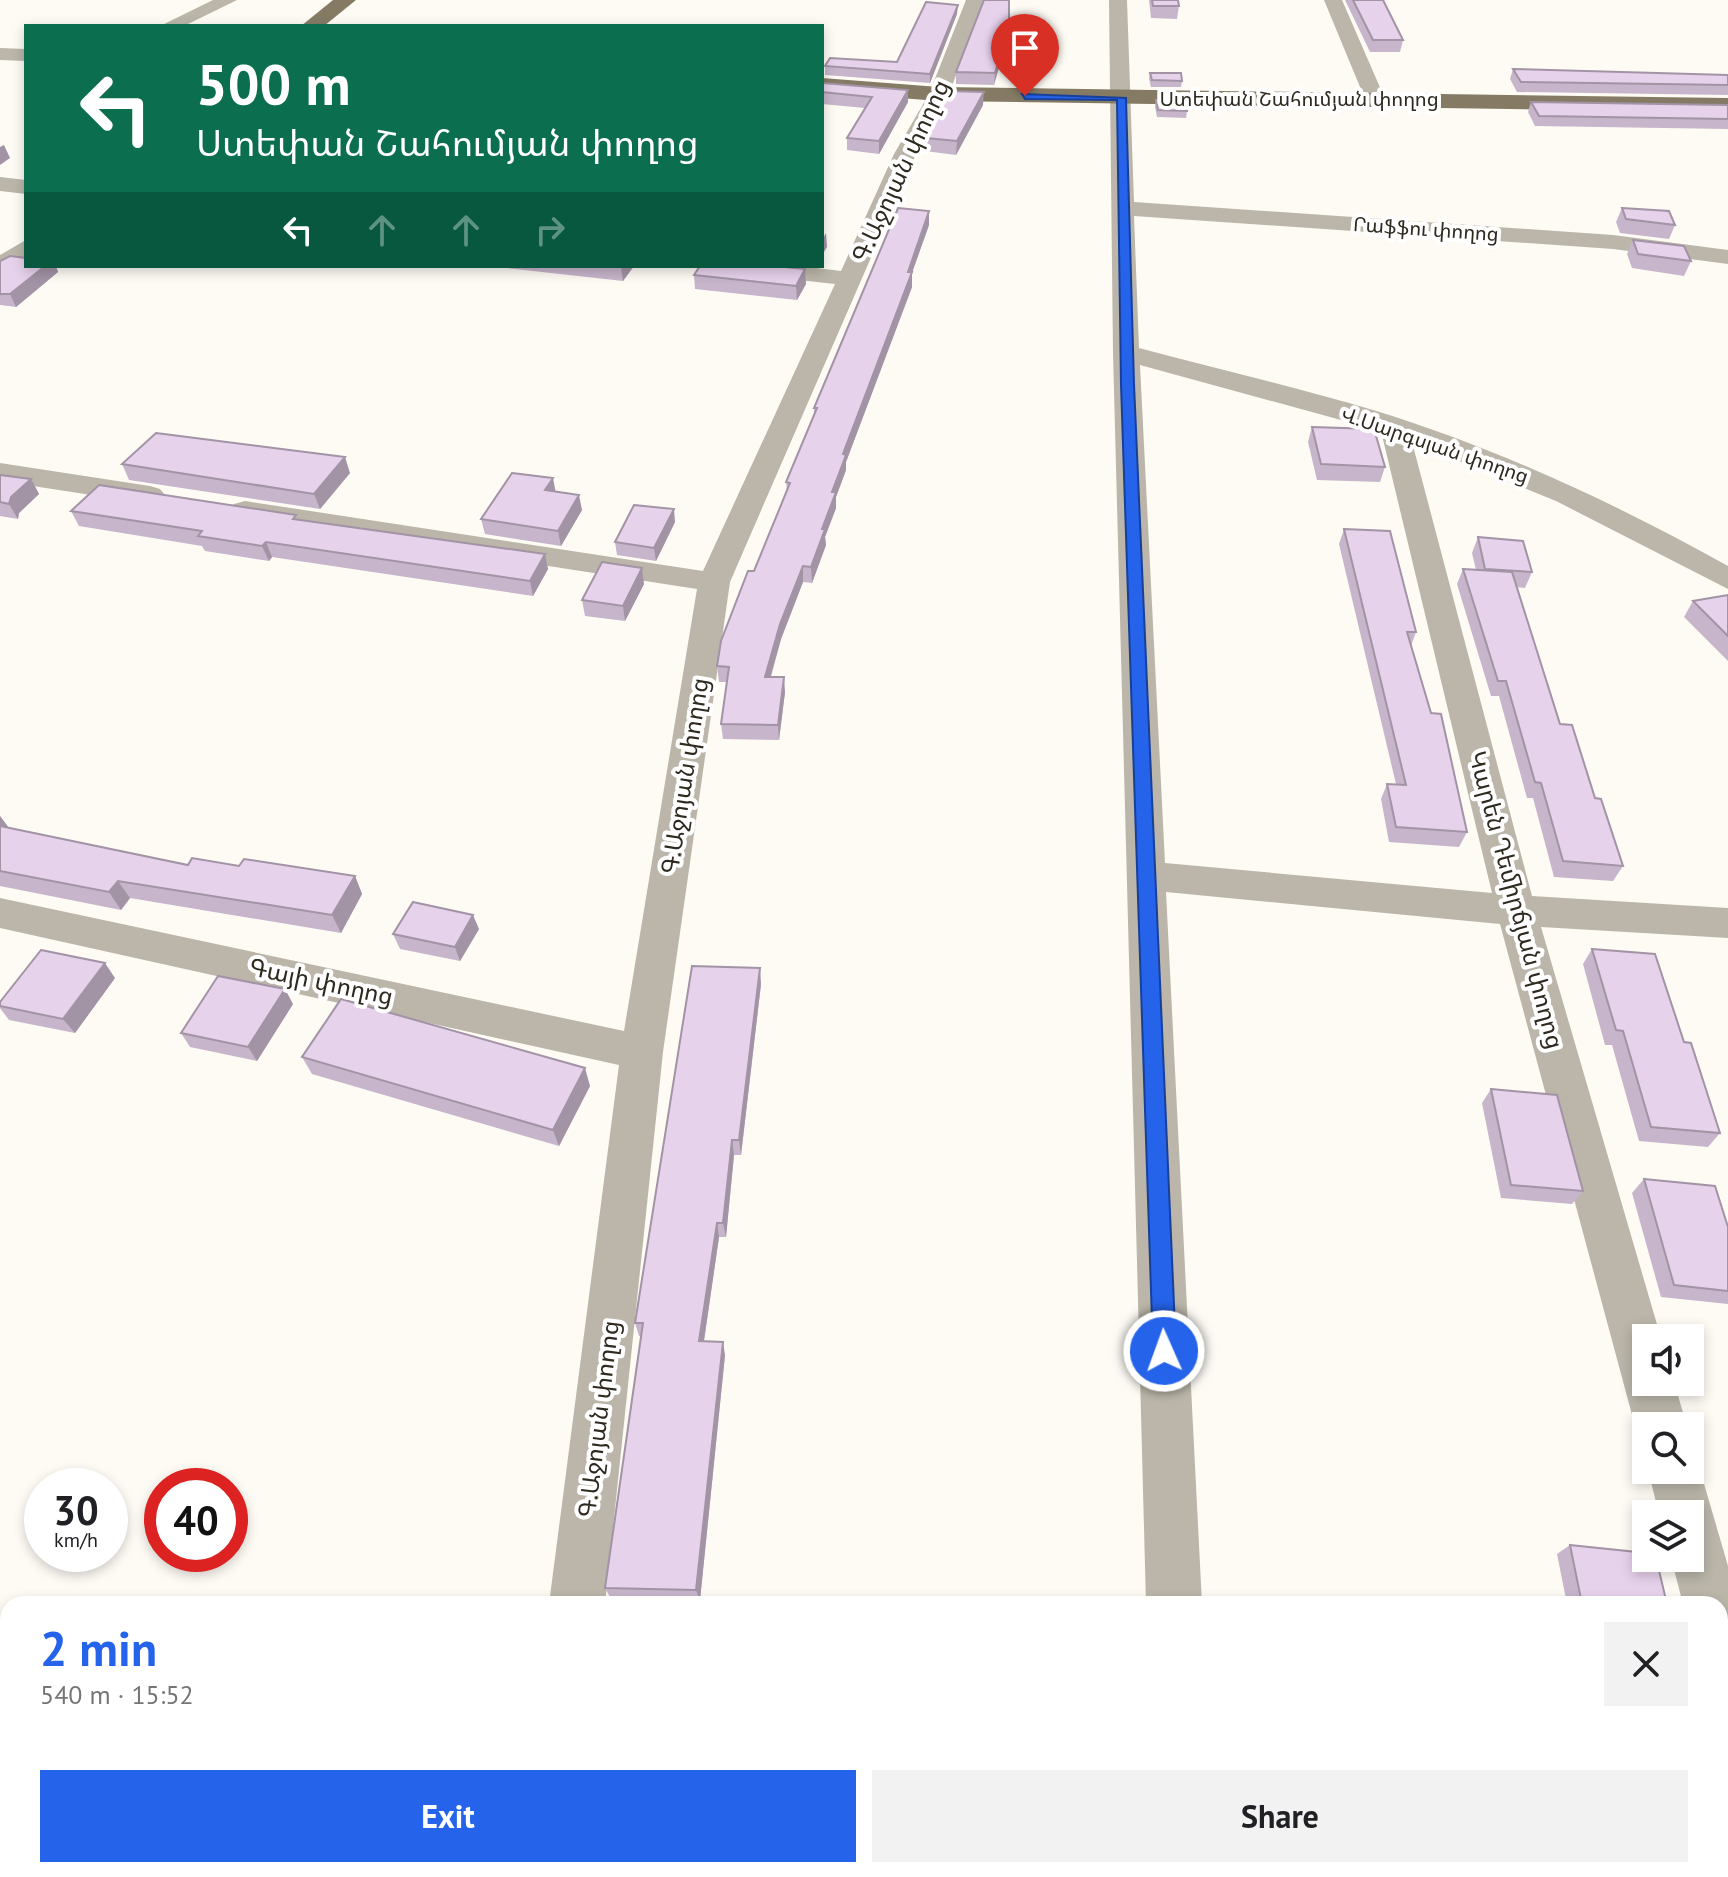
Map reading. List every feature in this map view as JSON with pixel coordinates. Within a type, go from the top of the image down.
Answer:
[{"type":"main road","points":[[314,24],[346,0]]},
{"type":"main road","name":"Ստեփան Շահումյան փողոց","points":[[824,85],[939,94],[1121,98],[1728,105]]},
{"type":"street","points":[[174,24],[228,0]]},
{"type":"street","name":"Գ.Աջոյան փողոց","points":[[578,1596],[642,1052],[714,582],[905,154],[939,94],[975,0]]},
{"type":"street","points":[[1118,0],[1126,353],[1174,1596]]},
{"type":"street","points":[[1333,0],[1375,99]]},
{"type":"street","points":[[0,54],[24,55]]},
{"type":"street","points":[[0,184],[24,187]]},
{"type":"street","name":"Րաֆֆու փողոց","points":[[1123,208],[1613,242],[1728,257]]},
{"type":"street","points":[[0,267],[24,249]]},
{"type":"street","points":[[754,268],[851,279]]},
{"type":"street","name":"Վ.Սարգսյան փողոց","points":[[1126,353],[1394,426],[1503,465],[1568,494],[1728,579]]},
{"type":"street","name":"Կարեն Դեմիրճյան փողոց","points":[[1394,426],[1516,910],[1632,1324]]},
{"type":"street","points":[[0,472],[186,500]]},
{"type":"street","points":[[217,505],[714,582]]},
{"type":"street","points":[[1145,876],[1516,910],[1728,923]]},
{"type":"street","name":"Գայի փողոց","points":[[0,913],[642,1052]]},
{"type":"street","points":[[1702,1572],[1709,1596]]},
{"type":"building","points":[[984,0],[1009,0],[1009,24],[995,73],[956,72]]},
{"type":"building","points":[[1152,0],[1178,0],[1179,6],[1153,6]]},
{"type":"building","points":[[1353,0],[1383,0],[1403,40],[1373,40]]},
{"type":"building","points":[[926,2],[958,5],[930,74],[825,66],[830,58],[897,62]]},
{"type":"building","points":[[1513,69],[1728,75],[1728,85],[1521,82]]},
{"type":"building","points":[[1150,73],[1181,73],[1182,81],[1152,80]]},
{"type":"building","points":[[824,83],[908,90],[879,141],[847,138],[872,97],[824,92]]},
{"type":"building","points":[[947,91],[984,92],[957,141],[926,138],[925,131]]},
{"type":"building","points":[[1156,100],[1185,101],[1187,111],[1158,110]]},
{"type":"building","points":[[1531,102],[1728,105],[1728,119],[1539,116]]},
{"type":"building","points":[[898,208],[929,211],[908,272],[912,272],[843,454],[846,455],[832,492],[836,492],[822,529],[825,529],[811,567],[803,566],[780,624],[765,677],[784,677],[778,725],[721,724],[729,667],[717,666],[721,641],[748,571],[754,571],[790,483],[786,482],[817,408],[814,408]]},
{"type":"building","points":[[1622,208],[1669,211],[1675,225],[1626,219]]},
{"type":"building","points":[[1633,240],[1684,246],[1691,261],[1638,254]]},
{"type":"building","points":[[10,256],[24,258],[24,268],[42,268],[10,294],[0,294],[0,261]]},
{"type":"building","points":[[699,268],[805,269],[796,286],[694,275]]},
{"type":"building","points":[[1312,427],[1374,429],[1385,467],[1321,464]]},
{"type":"building","points":[[156,433],[345,457],[314,494],[122,464]]},
{"type":"building","points":[[512,473],[553,478],[545,490],[579,495],[558,531],[481,519]]},
{"type":"building","points":[[0,475],[31,479],[11,497],[9,504],[0,502]]},
{"type":"building","points":[[99,485],[296,515],[293,519],[545,554],[530,581],[266,542],[262,546],[198,536],[202,531],[71,511]]},
{"type":"building","points":[[634,505],[674,509],[654,548],[615,542]]},
{"type":"building","points":[[1344,529],[1390,531],[1416,632],[1407,632],[1431,713],[1441,714],[1467,832],[1396,827],[1387,784],[1406,785]]},
{"type":"building","points":[[1478,537],[1523,541],[1532,572],[1485,569]]},
{"type":"building","points":[[602,562],[642,568],[623,606],[582,600]]},
{"type":"building","points":[[1463,569],[1512,572],[1560,724],[1572,725],[1595,798],[1601,799],[1623,866],[1563,861],[1541,783],[1535,782],[1506,681],[1498,681]]},
{"type":"building","points":[[1728,595],[1728,636],[1693,601]]},
{"type":"building","points":[[0,826],[188,865],[192,858],[239,866],[244,859],[355,876],[332,915],[118,881],[109,892],[0,871]]},
{"type":"building","points":[[413,902],[473,915],[455,947],[393,934]]},
{"type":"building","points":[[1592,949],[1655,954],[1684,1042],[1691,1043],[1720,1133],[1651,1127],[1623,1031],[1616,1030]]},
{"type":"building","points":[[41,950],[105,963],[63,1019],[0,1006]]},
{"type":"building","points":[[692,966],[760,968],[739,1140],[732,1140],[723,1223],[717,1223],[699,1341],[723,1342],[696,1590],[605,1588],[643,1323],[635,1323]]},
{"type":"building","points":[[218,976],[285,989],[248,1047],[181,1033]]},
{"type":"building","points":[[341,999],[585,1068],[553,1130],[302,1057]]},
{"type":"building","points":[[1491,1089],[1557,1095],[1583,1191],[1511,1185]]},
{"type":"building","points":[[1644,1179],[1715,1186],[1728,1227],[1728,1291],[1674,1285]]},
{"type":"building","points":[[1570,1545],[1632,1552],[1632,1572],[1659,1572],[1665,1596],[1580,1596]]},
{"type":"route","points":[[1025,96],[1121,98],[1127,384],[1164,1351]]}]
